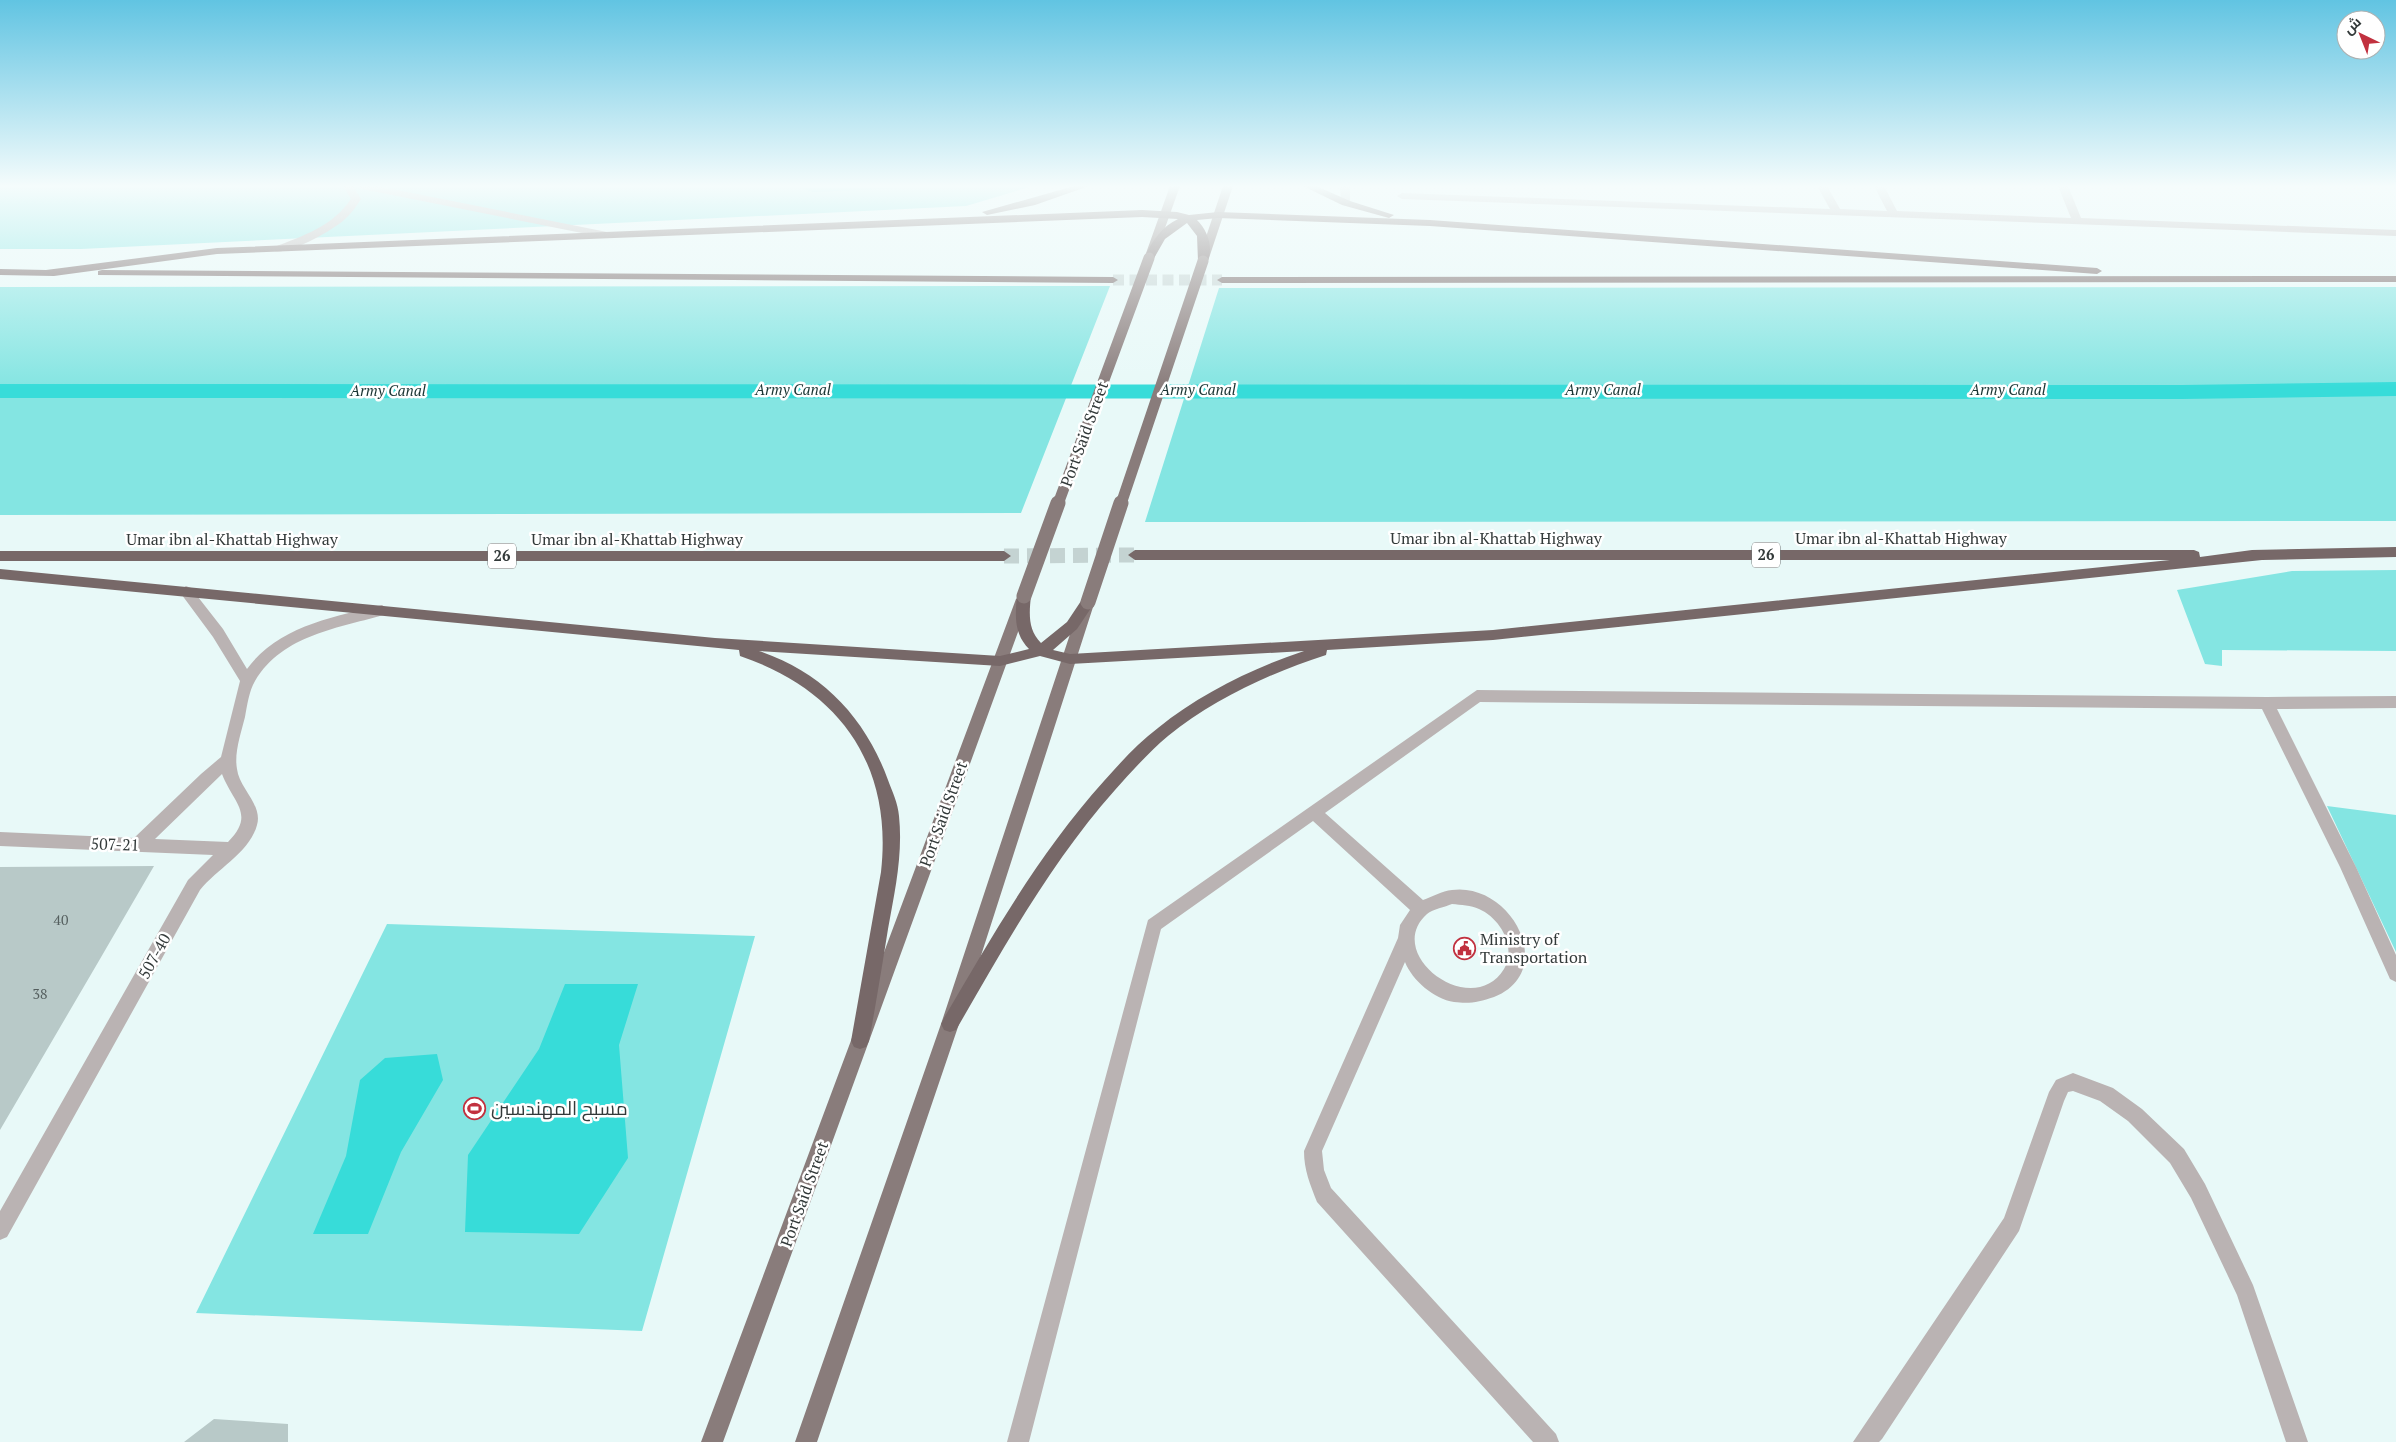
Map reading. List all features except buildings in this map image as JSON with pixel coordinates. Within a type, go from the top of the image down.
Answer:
[{"type":"highway","points":[[45,273],[190,253]]},
{"type":"highway","points":[[1149,258],[1151,253]]},
{"type":"highway","points":[[1203,253],[1203,261]]},
{"type":"highway","points":[[1879,253],[2211,280]]},
{"type":"highway","points":[[0,272],[1113,280]]},
{"type":"highway","points":[[1222,280],[2396,280]]},
{"type":"highway","name":"Umar ibn al-Khattab Highway","points":[[1135,555],[2261,555],[2396,552]]},
{"type":"highway","points":[[1024,596],[1022,622],[1027,639],[1041,650],[1057,657],[1070,659],[1493,635],[2261,555]]},
{"type":"highway","name":"Umar ibn al-Khattab Highway","points":[[0,556],[1004,556]]},
{"type":"highway","points":[[0,574],[715,643],[1000,660],[1020,658],[1041,650],[1059,639],[1076,624],[1088,602]]},
{"type":"highway","points":[[715,643],[766,657],[804,676],[844,711],[866,744],[878,772],[891,814],[890,877],[860,1041]]},
{"type":"highway","points":[[950,1024],[1011,918],[1098,797],[1132,761],[1171,726],[1212,699],[1300,657],[1345,644]]},
{"type":"main road","name":"Port Said Street","points":[[712,1442],[1151,253]]},
{"type":"main road","points":[[806,1442],[950,1024],[1088,602],[1206,253]]},
{"type":"street","points":[[186,591],[218,633],[247,681]]},
{"type":"street","name":"507-40","points":[[0,1230],[194,885],[204,872],[247,832],[251,820],[229,772],[229,760],[247,681],[263,659],[288,640],[319,627],[382,610]]},
{"type":"street","points":[[1018,1442],[1154,925],[1477,696],[2267,703],[2396,702]]},
{"type":"street","points":[[2267,703],[2348,866],[2396,974]]},
{"type":"street","points":[[138,845],[206,778],[229,760]]},
{"type":"street","points":[[1312,812],[1420,908]]},
{"type":"street","name":"507-21","points":[[0,839],[229,849]]},
{"type":"street","points":[[1406,940],[1407,951],[1414,967],[1427,980],[1443,990],[1462,995],[1481,994],[1497,988],[1509,977],[1517,962],[1518,946],[1512,930],[1502,916],[1487,905],[1470,899],[1452,897],[1435,900],[1420,908],[1411,920],[1406,940],[1314,1151],[1314,1170],[1324,1196],[1548,1442]]},
{"type":"street","points":[[1871,1438],[2012,1224],[2056,1098],[2062,1086],[2073,1082],[2106,1094],[2135,1115],[2177,1156],[2198,1191],[2246,1292],[2298,1442]]},
{"type":"shaded area","points":[[1110,286],[1021,513],[0,515],[0,287]]},
{"type":"shaded area","points":[[2396,287],[2396,521],[1145,522],[1219,288]]},
{"type":"shaded area","points":[[2396,570],[2396,651],[2222,650],[2222,666],[2205,664],[2177,590],[2292,571]]},
{"type":"shaded area","points":[[2327,806],[2396,815],[2396,952]]},
{"type":"shaded area","points":[[387,924],[755,936],[642,1331],[196,1313]]},
{"type":"shaded area","points":[[565,984],[638,984],[619,1045],[628,1158],[579,1234],[465,1232],[468,1155],[539,1049]]},
{"type":"shaded area","points":[[437,1054],[443,1080],[401,1152],[368,1234],[313,1234],[346,1156],[360,1080],[385,1058]]},
{"type":"waterway","name":"Army Canal","points":[[0,391],[2182,392],[2396,389]]},
{"type":"tunnel","points":[[1113,280],[1222,280]]},
{"type":"tunnel","points":[[1004,556],[1135,555]]},
{"type":"place","name":"Ministry of Transportation","points":[[1464,948]]},
{"type":"place","name":"مسبح المهندسين","points":[[475,1108]]}]
